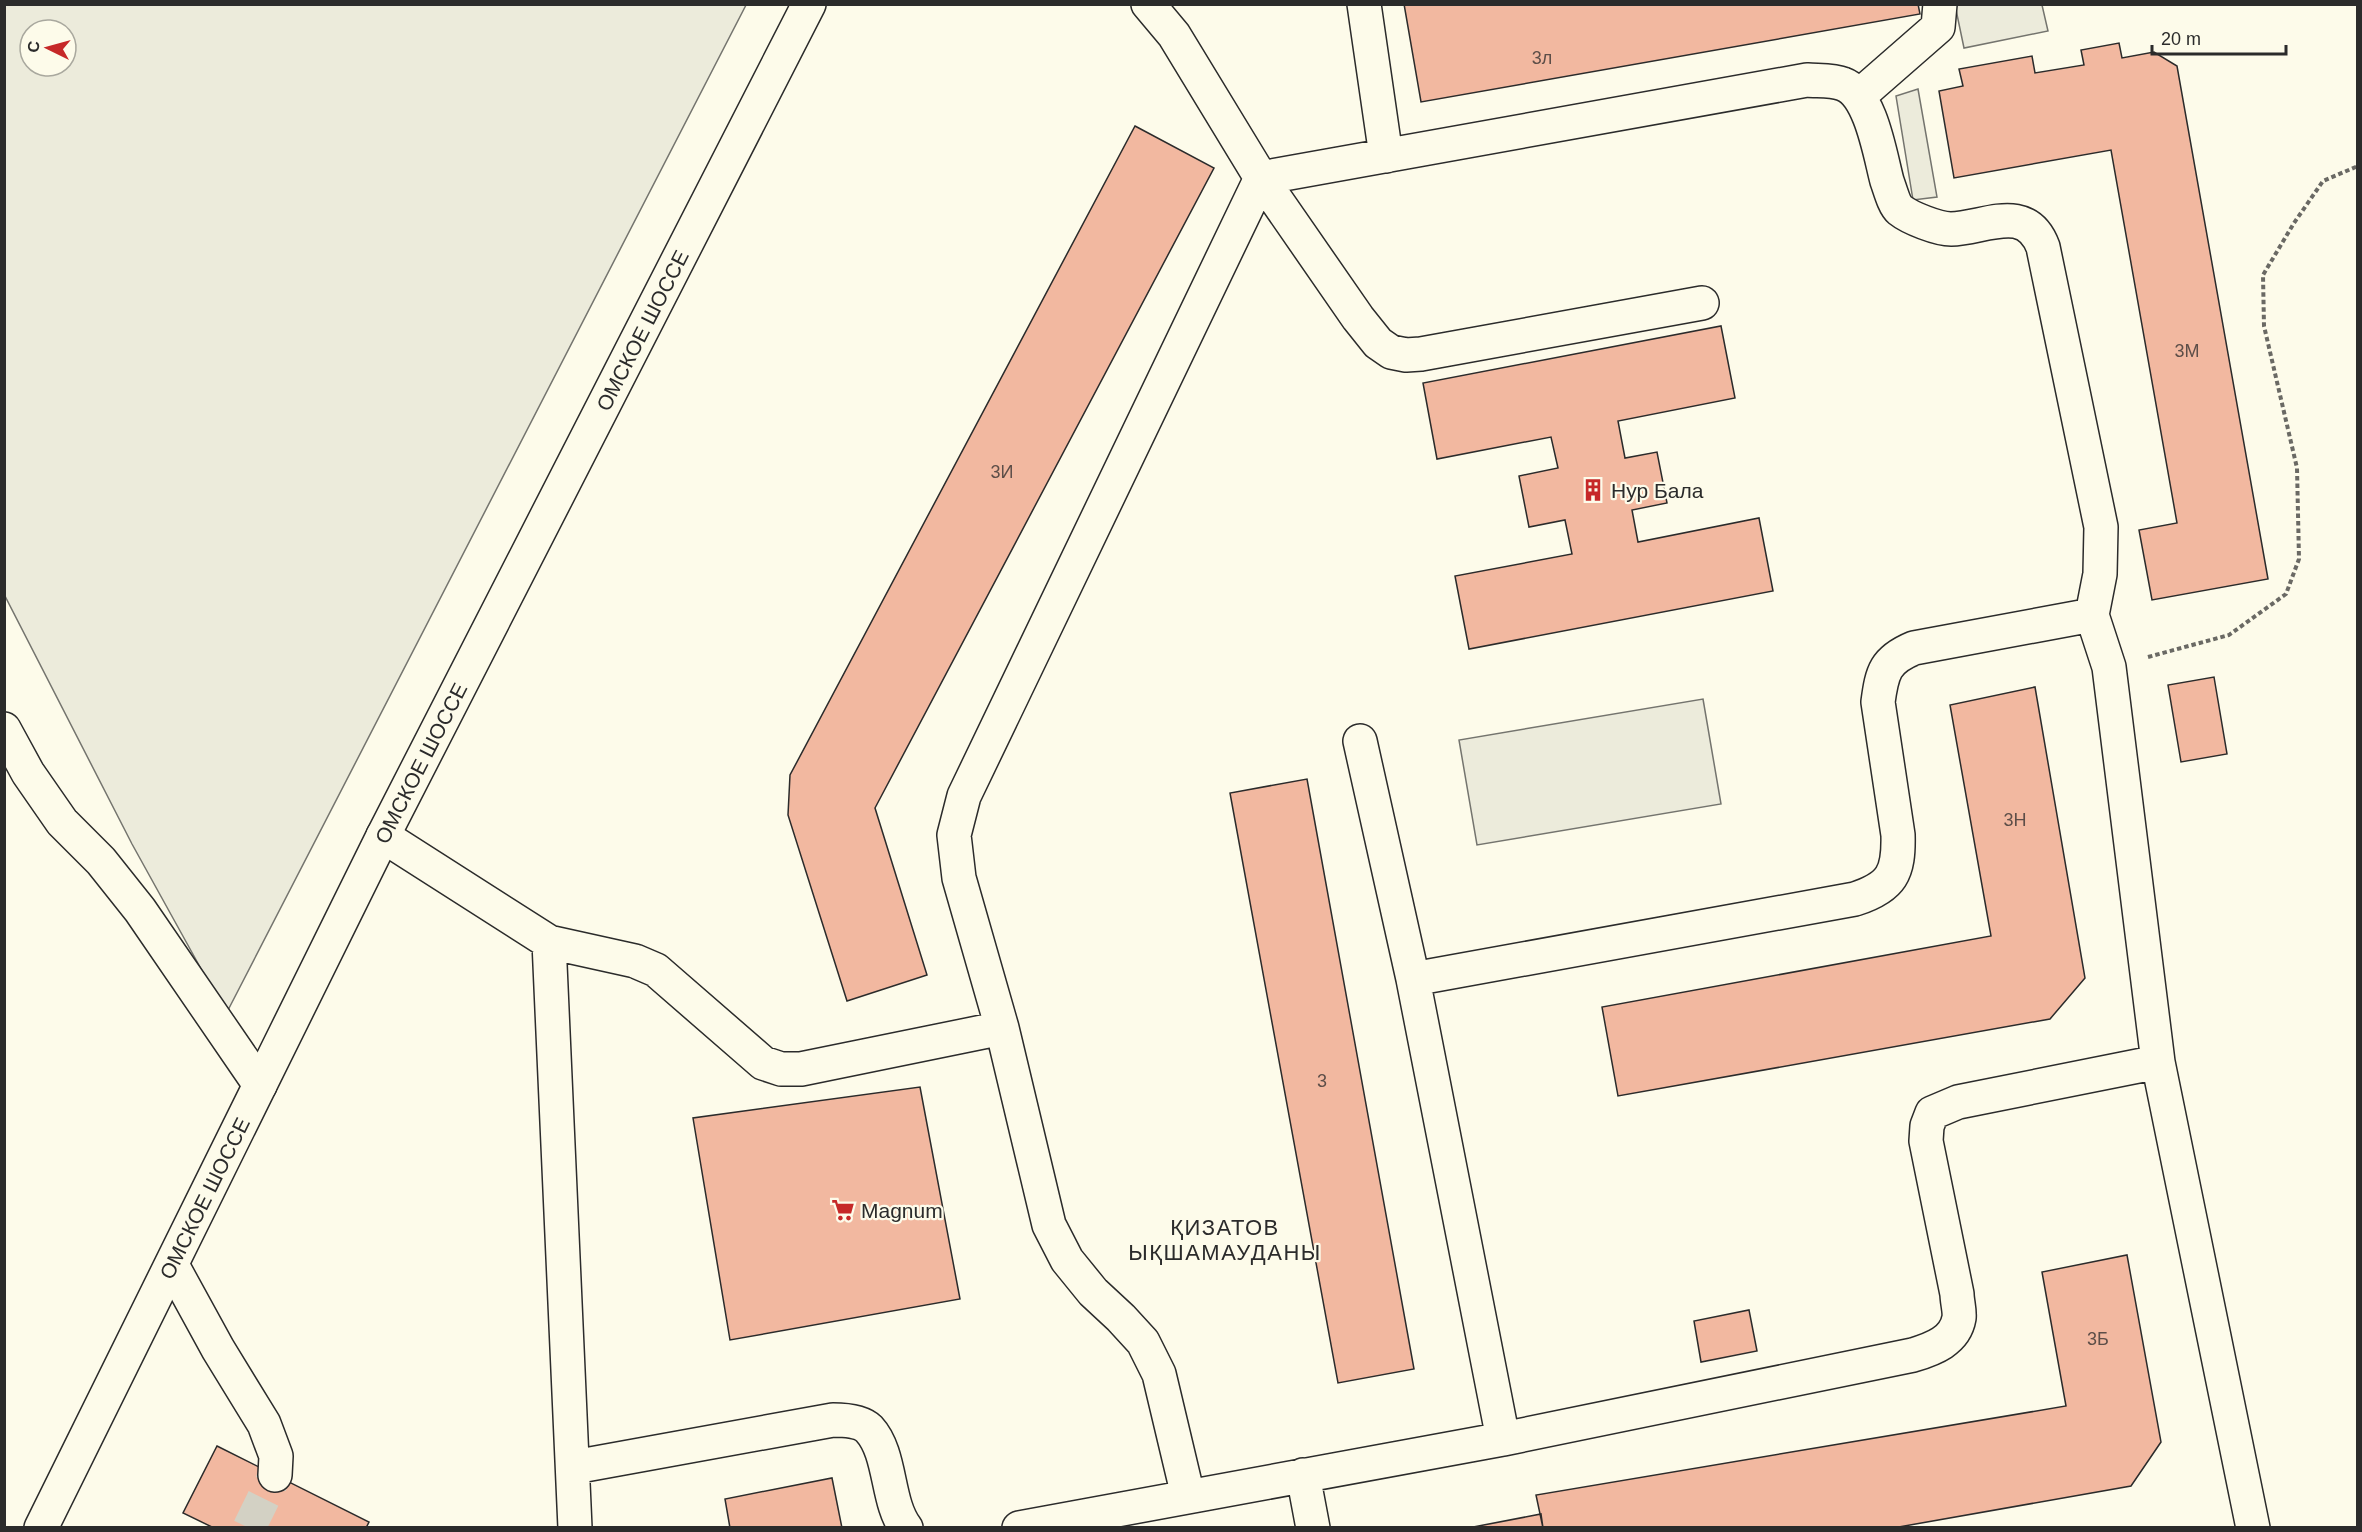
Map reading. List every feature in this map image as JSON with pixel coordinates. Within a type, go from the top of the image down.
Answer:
[{"type":"main road","name":"ОМСКОЕ ШОССЕ","points":[[41,1527],[383,836],[809,4]]},
{"type":"main road","points":[[1148,4],[1174,34],[1261,178],[1358,318],[1378,343],[1390,352],[1406,355],[1421,354],[1702,303]]},
{"type":"main road","points":[[1364,4],[1386,156]]},
{"type":"main road","points":[[1859,96],[1938,27],[1940,4]]},
{"type":"main road","points":[[1261,178],[1807,81],[1844,84],[1859,96],[1870,118],[1890,189],[1899,210],[1927,225],[1950,229],[1998,220],[2026,225],[2038,233],[2043,247],[2101,527],[2100,574],[2092,615],[2109,667],[2158,1062],[2253,1527]]},
{"type":"main road","points":[[1188,1496],[1159,1374],[1143,1342],[1093,1292],[1067,1260],[1049,1225],[1002,1028],[959,878],[954,835],[964,796],[1261,178]]},
{"type":"main road","points":[[1413,979],[1855,899],[1885,886],[1895,873],[1899,855],[1878,702],[1881,684],[1888,665],[1898,655],[1914,648],[2092,615]]},
{"type":"main road","points":[[4,729],[28,773],[62,822],[101,861],[140,910],[260,1085]]},
{"type":"main road","points":[[1360,741],[1413,979],[1503,1439]]},
{"type":"main road","points":[[383,836],[549,942],[636,961],[656,970],[763,1064],[781,1069],[801,1069],[1002,1028]]},
{"type":"main road","points":[[549,942],[575,1527]]},
{"type":"main road","points":[[1019,1527],[1503,1439],[1934,1349],[1949,1338],[1959,1319],[1957,1294],[1926,1141],[1927,1126],[1932,1113],[1958,1102],[2158,1062]]},
{"type":"main road","points":[[172,1265],[218,1349],[264,1424],[276,1456],[275,1475]]},
{"type":"main road","points":[[574,1467],[833,1420],[850,1421],[869,1428],[880,1449],[895,1504],[906,1527]]},
{"type":"main road","points":[[1303,1475],[1313,1527]]},
{"type":"path","points":[[2109,667],[2229,635],[2286,594],[2299,559],[2297,468],[2264,326],[2263,275],[2323,180],[2358,166]]},
{"type":"shaded area","points":[[5,5],[746,5],[226,1014],[132,844],[5,596]]},
{"type":"shaded area","points":[[1955,5],[2042,5],[2048,31],[1964,48]]},
{"type":"shaded area","points":[[1918,89],[1937,197],[1913,200],[1896,96]]},
{"type":"shaded area","points":[[1703,699],[1721,804],[1477,845],[1459,740]]},
{"type":"building","points":[[1404,4],[1918,4],[1920,14],[1421,102]]},
{"type":"building","points":[[2119,43],[2122,58],[2154,52],[2177,66],[2268,579],[2152,600],[2139,530],[2177,523],[2111,150],[1954,178],[1939,91],[1963,86],[1959,69],[2032,56],[2035,73],[2084,65],[2081,50]]},
{"type":"building","points":[[1135,126],[1214,168],[875,808],[927,975],[847,1001],[788,815],[790,775]]},
{"type":"building","name":"Нур Бала","points":[[1721,326],[1735,398],[1618,421],[1625,458],[1657,452],[1667,503],[1632,510],[1638,542],[1759,518],[1773,591],[1469,649],[1455,576],[1572,554],[1565,520],[1529,527],[1519,476],[1558,468],[1551,437],[1437,459],[1423,383]]},
{"type":"building","points":[[2214,677],[2227,754],[2181,762],[2168,685]]},
{"type":"building","points":[[2035,687],[2085,978],[2050,1019],[1618,1096],[1602,1007],[1991,936],[1950,705]]},
{"type":"building","points":[[1307,779],[1414,1369],[1338,1383],[1230,793]]},
{"type":"building","points":[[920,1087],[960,1299],[730,1340],[693,1118]]},
{"type":"building","points":[[2127,1255],[2161,1442],[2131,1486],[1893,1528],[1543,1528],[1536,1495],[2066,1406],[2042,1272]]},
{"type":"building","points":[[1749,1310],[1757,1351],[1701,1362],[1694,1321]]},
{"type":"building","points":[[217,1446],[369,1522],[366,1528],[214,1528],[183,1513]]},
{"type":"building","points":[[832,1478],[842,1528],[730,1528],[725,1499]]},
{"type":"building","points":[[1541,1514],[1543,1528],[1468,1528]]},
{"type":"tunnel","points":[[249,1528],[275,1475]]},
{"type":"place","name":"Нур Бала","points":[[1593,490]]},
{"type":"place","name":"Magnum","points":[[843,1210]]},
{"type":"district","name":"ҚИЗАТОВ ЫҚШАМАУДАНЫ","points":[[1225,1240]]}]
